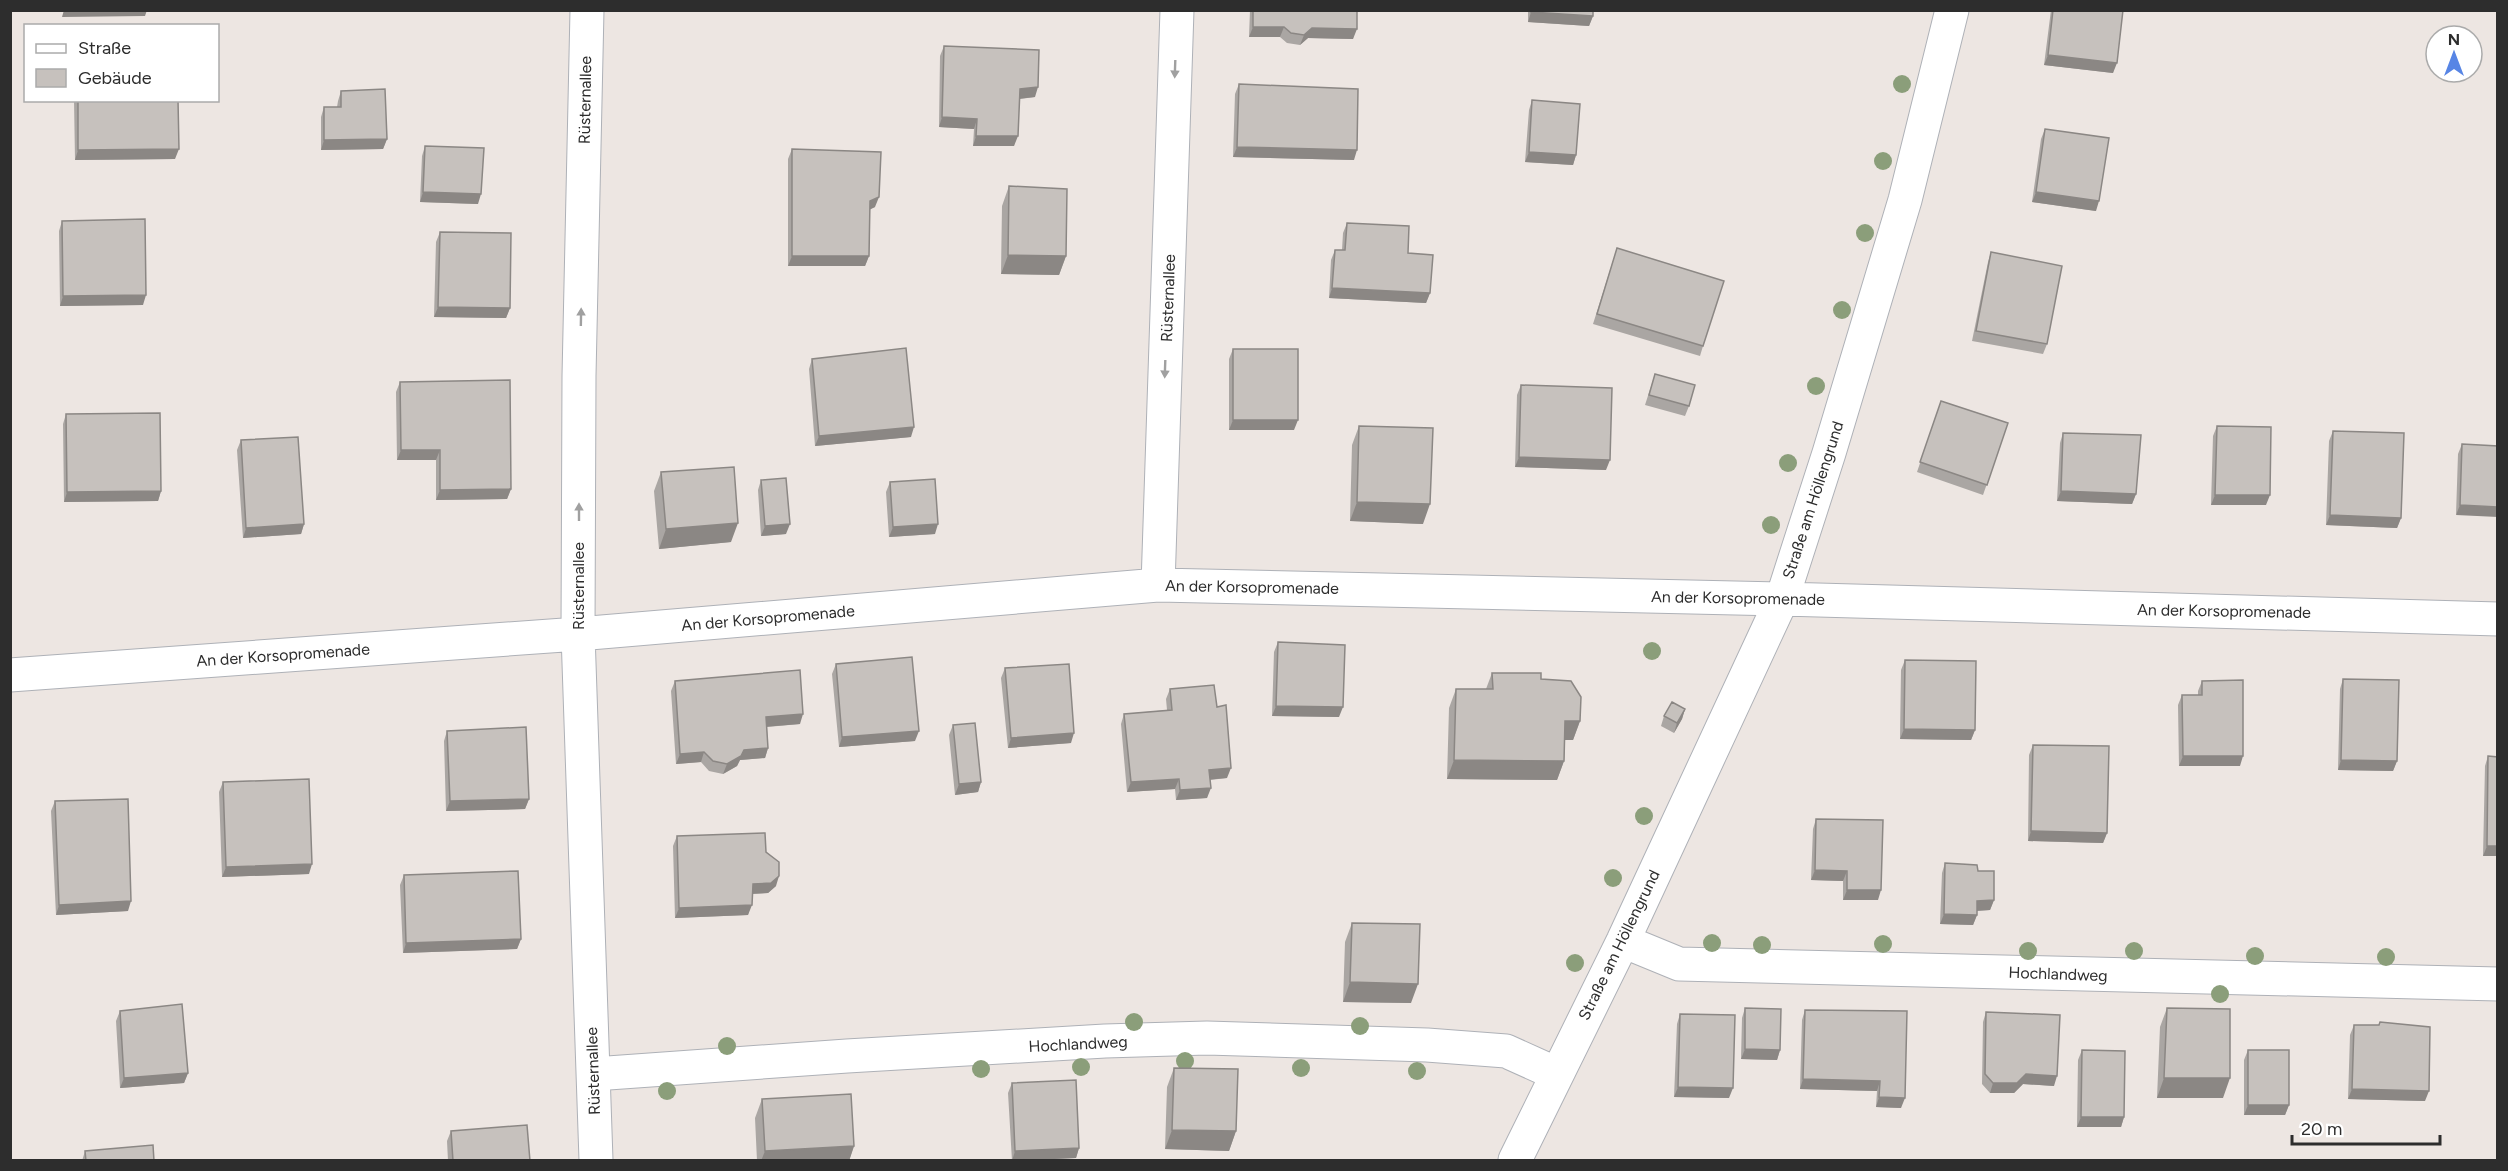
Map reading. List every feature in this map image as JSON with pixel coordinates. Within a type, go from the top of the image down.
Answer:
[{"type":"street","name":"Rüsternallee","points":[[587,10],[579,376],[578,634],[596,1161]]},
{"type":"street","name":"Rüsternallee","points":[[1158,585],[1177,10]]},
{"type":"street","name":"Straße am Höllengrund","points":[[1515,1161],[1623,941],[1782,599],[1829,453],[1905,200],[1952,10]]},
{"type":"street","name":"An der Korsopromenade","points":[[10,675],[578,634],[1158,585],[1782,599],[2498,619]]},
{"type":"street","name":"Hochlandweg","points":[[1623,941],[1679,964],[2498,984]]},
{"type":"street","name":"Hochlandweg","points":[[594,1074],[847,1056],[1105,1041],[1207,1038],[1427,1045],[1506,1051],[1557,1074]]},
{"type":"building","points":[[1253,10],[1357,10],[1357,29],[1312,28],[1304,35],[1291,33],[1284,27],[1253,27]]},
{"type":"building","points":[[1531,10],[1593,10],[1593,16],[1531,12]]},
{"type":"building","points":[[2053,10],[2123,10],[2117,63],[2048,55]]},
{"type":"building","points":[[944,46],[1039,50],[1038,87],[1020,89],[1018,136],[976,136],[977,119],[942,117]]},
{"type":"building","points":[[1239,84],[1358,89],[1357,150],[1237,147]]},
{"type":"building","points":[[385,89],[387,139],[324,140],[324,107],[341,107],[341,91]]},
{"type":"building","points":[[1532,100],[1580,104],[1576,155],[1529,152]]},
{"type":"building","points":[[78,102],[178,102],[179,149],[78,150]]},
{"type":"building","points":[[2045,129],[2109,138],[2099,201],[2036,192]]},
{"type":"building","points":[[425,146],[484,148],[481,194],[423,192]]},
{"type":"building","points":[[792,149],[881,152],[879,197],[870,201],[869,256],[792,256]]},
{"type":"building","points":[[1009,186],[1067,189],[1066,256],[1008,255]]},
{"type":"building","points":[[145,219],[146,295],[63,296],[62,221]]},
{"type":"building","points":[[1347,223],[1409,226],[1408,253],[1433,255],[1430,293],[1332,288],[1335,250],[1345,250]]},
{"type":"building","points":[[440,232],[511,233],[510,308],[438,307]]},
{"type":"building","points":[[1617,248],[1724,281],[1703,346],[1597,314]]},
{"type":"building","points":[[1991,252],[2062,266],[2047,344],[1976,331]]},
{"type":"building","points":[[906,348],[914,427],[819,436],[812,359]]},
{"type":"building","points":[[1233,349],[1298,349],[1298,420],[1233,420]]},
{"type":"building","points":[[1655,374],[1695,385],[1689,406],[1649,395]]},
{"type":"building","points":[[510,380],[511,489],[440,490],[440,450],[401,450],[400,382]]},
{"type":"building","points":[[1521,385],[1612,388],[1610,460],[1519,457]]},
{"type":"building","points":[[1941,401],[2008,423],[1987,485],[1920,462]]},
{"type":"building","points":[[160,413],[161,491],[67,492],[66,414]]},
{"type":"building","points":[[1359,426],[1433,428],[1430,504],[1357,502]]},
{"type":"building","points":[[2217,426],[2271,427],[2270,495],[2215,495]]},
{"type":"building","points":[[2333,431],[2404,433],[2401,518],[2330,515]]},
{"type":"building","points":[[2063,433],[2141,435],[2136,494],[2061,491]]},
{"type":"building","points":[[298,437],[304,524],[246,528],[241,440]]},
{"type":"building","points":[[2462,444],[2498,446],[2498,507],[2460,505]]},
{"type":"building","points":[[734,467],[738,523],[666,529],[661,472]]},
{"type":"building","points":[[786,478],[790,524],[765,526],[761,480]]},
{"type":"building","points":[[935,479],[938,524],[893,527],[890,482]]},
{"type":"building","points":[[1278,642],[1345,645],[1343,707],[1276,706]]},
{"type":"building","points":[[912,657],[919,731],[842,737],[836,664]]},
{"type":"building","points":[[1905,660],[1976,661],[1975,730],[1904,729]]},
{"type":"building","points":[[1069,664],[1074,733],[1011,738],[1005,668]]},
{"type":"building","points":[[800,670],[803,714],[766,717],[768,748],[744,750],[741,756],[727,764],[713,761],[704,752],[680,754],[675,681]]},
{"type":"building","points":[[1492,673],[1541,673],[1541,679],[1571,681],[1581,697],[1580,721],[1565,721],[1564,761],[1454,760],[1456,689],[1493,689]]},
{"type":"building","points":[[2343,679],[2399,680],[2397,761],[2341,760]]},
{"type":"building","points":[[2243,680],[2243,756],[2183,756],[2182,695],[2202,695],[2202,681]]},
{"type":"building","points":[[1214,685],[1217,707],[1226,705],[1231,768],[1209,770],[1211,788],[1180,790],[1179,779],[1131,782],[1124,714],[1172,710],[1170,689]]},
{"type":"building","points":[[1672,702],[1685,709],[1677,723],[1664,716]]},
{"type":"building","points":[[975,723],[981,782],[959,784],[953,725]]},
{"type":"building","points":[[526,727],[529,799],[450,801],[447,731]]},
{"type":"building","points":[[2033,745],[2109,746],[2107,833],[2031,831]]},
{"type":"building","points":[[2488,756],[2498,757],[2498,846],[2487,846]]},
{"type":"building","points":[[309,779],[312,864],[226,867],[223,782]]},
{"type":"building","points":[[128,799],[131,901],[59,905],[55,801]]},
{"type":"building","points":[[1816,819],[1883,820],[1881,890],[1847,890],[1847,871],[1815,870]]},
{"type":"building","points":[[765,833],[766,852],[779,862],[779,876],[771,883],[753,884],[752,905],[679,908],[677,836]]},
{"type":"building","points":[[1945,863],[1977,865],[1978,871],[1994,871],[1994,900],[1977,901],[1977,915],[1944,914]]},
{"type":"building","points":[[518,871],[521,939],[406,943],[404,875]]},
{"type":"building","points":[[1352,923],[1420,924],[1418,984],[1350,982]]},
{"type":"building","points":[[182,1004],[188,1073],[124,1078],[120,1011]]},
{"type":"building","points":[[1745,1008],[1781,1009],[1780,1050],[1745,1049]]},
{"type":"building","points":[[2167,1008],[2230,1009],[2230,1078],[2164,1078]]},
{"type":"building","points":[[1805,1010],[1907,1011],[1905,1098],[1879,1097],[1880,1081],[1803,1079]]},
{"type":"building","points":[[1986,1012],[2060,1015],[2057,1076],[2026,1074],[2017,1083],[1993,1083],[1985,1074]]},
{"type":"building","points":[[1680,1014],[1735,1015],[1733,1088],[1678,1087]]},
{"type":"building","points":[[2380,1022],[2430,1027],[2429,1091],[2352,1089],[2354,1025],[2379,1025]]},
{"type":"building","points":[[2082,1050],[2125,1051],[2124,1117],[2081,1117]]},
{"type":"building","points":[[2248,1050],[2289,1050],[2289,1105],[2248,1105]]},
{"type":"building","points":[[1174,1068],[1238,1069],[1236,1131],[1172,1130]]},
{"type":"building","points":[[1076,1080],[1079,1148],[1015,1151],[1012,1083]]},
{"type":"building","points":[[851,1094],[854,1146],[765,1151],[762,1099]]},
{"type":"building","points":[[527,1125],[530,1161],[453,1161],[451,1131]]},
{"type":"building","points":[[153,1145],[154,1161],[86,1161],[85,1151]]}]
